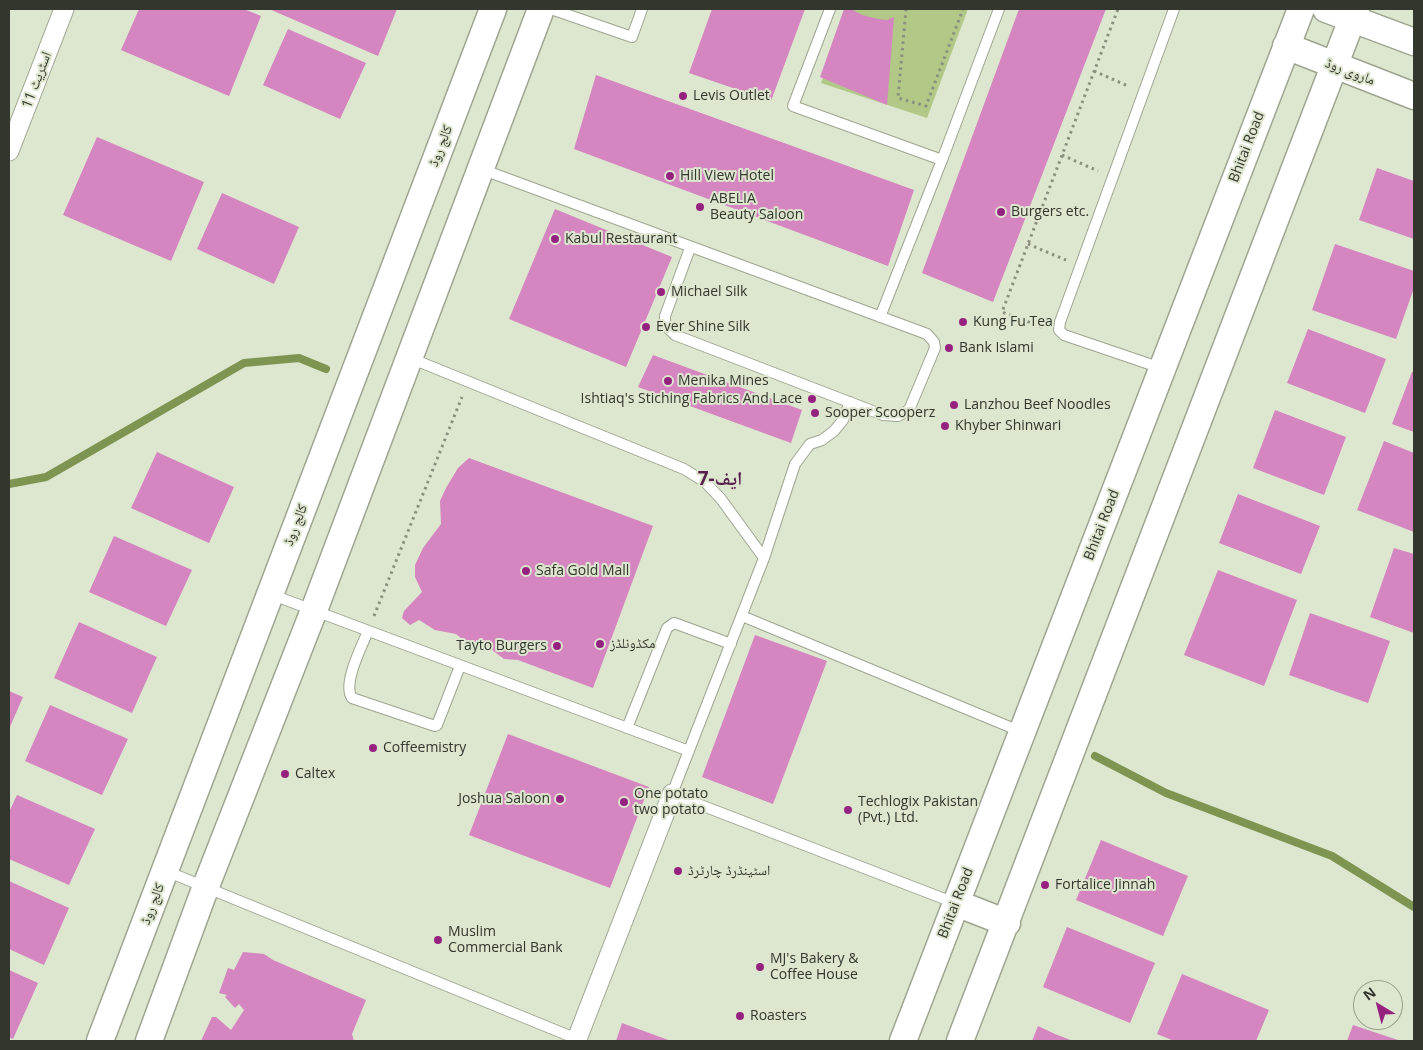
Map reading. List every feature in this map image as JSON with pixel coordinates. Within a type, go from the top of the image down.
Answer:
[{"type":"street","name":"اسٹریٹ 11","points":[[9,151],[64,9]]},
{"type":"street","name":"کالج روڈ","points":[[100,1041],[493,9]]},
{"type":"street","points":[[150,1041],[206,886],[314,610],[541,9]]},
{"type":"street","name":"Bhitai Road","points":[[903,1041],[1301,9]]},
{"type":"street","points":[[1326,9],[1354,14],[1414,42]]},
{"type":"street","points":[[960,1041],[1354,14]]},
{"type":"street","name":"ماروی روڈ","points":[[1286,46],[1414,96]]},
{"type":"street","points":[[577,1039],[672,794]]},
{"type":"street","points":[[956,903],[1007,922]]},
{"type":"lane","points":[[551,9],[632,37],[642,9]]},
{"type":"lane","points":[[830,9],[794,106],[942,160]]},
{"type":"lane","points":[[880,317],[999,9]]},
{"type":"lane","points":[[1162,368],[1064,335],[1059,330],[1060,322],[1080,266],[1174,9]]},
{"type":"lane","points":[[480,168],[690,248],[927,334],[934,342],[934,354],[912,406],[904,414],[892,417],[883,415],[675,335],[665,325],[665,316],[690,248]]},
{"type":"lane","points":[[409,357],[684,469],[705,482],[721,499],[764,558]]},
{"type":"lane","points":[[850,402],[843,420],[834,431],[822,440],[810,444],[795,464],[764,558],[672,794],[956,903]]},
{"type":"lane","points":[[270,593],[689,751]]},
{"type":"lane","points":[[742,616],[1022,732]]},
{"type":"lane","points":[[627,728],[667,628],[670,625],[677,624],[731,644]]},
{"type":"lane","points":[[368,631],[350,679],[348,688],[352,698],[435,726],[460,666]]},
{"type":"lane","points":[[166,870],[577,1039]]},
{"type":"path","points":[[906,9],[898,98],[926,106],[963,9]]},
{"type":"path","points":[[1064,335],[1002,312],[1118,9]]},
{"type":"path","points":[[1094,71],[1144,92]]},
{"type":"path","points":[[1062,155],[1112,178]]},
{"type":"path","points":[[1028,244],[1080,266]]},
{"type":"path","points":[[368,631],[469,381]]},
{"type":"green space","points":[[851,9],[968,9],[927,118],[821,83]]},
{"type":"building","points":[[139,9],[244,9],[261,16],[229,96],[121,50]]},
{"type":"building","points":[[269,9],[397,9],[378,56]]},
{"type":"building","points":[[712,9],[805,9],[771,101],[689,73]]},
{"type":"building","points":[[844,9],[851,9],[862,15],[878,19],[887,20],[894,17],[887,105],[820,77]]},
{"type":"building","points":[[1019,9],[1106,9],[993,302],[922,273]]},
{"type":"building","points":[[288,29],[366,63],[340,119],[263,85]]},
{"type":"building","points":[[596,75],[914,190],[888,266],[574,149]]},
{"type":"building","points":[[97,137],[204,182],[171,261],[63,215]]},
{"type":"building","points":[[1377,168],[1414,181],[1414,239],[1359,220]]},
{"type":"building","points":[[222,193],[299,227],[274,284],[197,249]]},
{"type":"building","points":[[555,209],[672,257],[626,367],[509,319]]},
{"type":"building","points":[[1335,244],[1414,271],[1414,288],[1396,339],[1312,310]]},
{"type":"building","points":[[1308,329],[1386,359],[1365,413],[1287,383]]},
{"type":"building","points":[[653,355],[802,410],[791,443],[638,387]]},
{"type":"building","points":[[1412,372],[1414,372],[1414,432],[1392,424]]},
{"type":"building","points":[[1275,410],[1346,437],[1324,495],[1253,468]]},
{"type":"building","points":[[1384,441],[1414,453],[1414,532],[1357,510]]},
{"type":"building","points":[[157,452],[234,487],[209,543],[131,508]]},
{"type":"building","name":"Safa Gold Mall","points":[[469,458],[653,526],[593,688],[518,660],[504,659],[487,646],[477,647],[467,643],[456,634],[435,630],[419,620],[410,625],[402,618],[404,611],[422,592],[415,577],[415,565],[423,548],[441,524],[440,501],[458,468]]},
{"type":"building","points":[[1238,494],[1320,526],[1301,574],[1219,543]]},
{"type":"building","points":[[114,536],[192,570],[166,626],[89,592]]},
{"type":"building","points":[[1394,548],[1414,554],[1414,633],[1370,617]]},
{"type":"building","points":[[1218,570],[1297,600],[1264,686],[1184,655]]},
{"type":"building","points":[[1310,613],[1390,641],[1368,703],[1289,675]]},
{"type":"building","points":[[79,622],[157,657],[132,713],[54,678]]},
{"type":"building","points":[[755,635],[827,661],[773,804],[702,777]]},
{"type":"building","points":[[9,691],[23,697],[9,729]]},
{"type":"building","points":[[50,705],[128,739],[102,795],[25,761]]},
{"type":"building","points":[[508,734],[649,787],[610,888],[469,835]]},
{"type":"building","points":[[17,795],[95,829],[69,885],[9,859],[9,812]]},
{"type":"building","points":[[1101,840],[1188,876],[1163,936],[1076,900]]},
{"type":"building","points":[[9,881],[69,908],[44,965],[9,949]]},
{"type":"building","points":[[1067,927],[1155,963],[1130,1023],[1043,987]]},
{"type":"building","points":[[243,952],[264,954],[273,960],[366,1000],[352,1034],[354,1041],[201,1041],[212,1017],[216,1017],[231,1030],[244,1010],[239,1004],[235,1008],[225,997],[227,995],[219,993],[228,968],[234,970]]},
{"type":"building","points":[[9,970],[38,983],[13,1039],[9,1037]]},
{"type":"building","points":[[1182,974],[1269,1010],[1256,1041],[1174,1041],[1157,1034]]},
{"type":"building","points":[[622,1023],[671,1041],[616,1041]]},
{"type":"building","points":[[1353,1025],[1353,1030],[1368,1030],[1401,1041],[1347,1041]]},
{"type":"building","points":[[1038,1026],[1055,1034],[1073,1041],[1032,1041]]},
{"type":"waterway","points":[[9,484],[46,477],[244,363],[299,358],[326,369]]},
{"type":"waterway","points":[[1095,756],[1166,793],[1332,856],[1414,907]]},
{"type":"place","name":"Levis Outlet","points":[[683,96]]},
{"type":"place","name":"Hill View Hotel","points":[[670,176]]},
{"type":"place","name":"ABELIA Beauty Saloon","points":[[700,207]]},
{"type":"place","name":"Burgers etc.","points":[[1001,212]]},
{"type":"place","name":"Kabul Restaurant","points":[[555,239]]},
{"type":"place","name":"Michael Silk","points":[[661,292]]},
{"type":"place","name":"Kung Fu Tea","points":[[963,322]]},
{"type":"place","name":"Ever Shine Silk","points":[[646,327]]},
{"type":"place","name":"Bank Islami","points":[[949,348]]},
{"type":"place","name":"Menika Mines","points":[[668,381]]},
{"type":"place","name":"Ishtiaq's Stiching Fabrics And Lace","points":[[812,399]]},
{"type":"place","name":"Lanzhou Beef Noodles","points":[[954,405]]},
{"type":"place","name":"Sooper Scooperz","points":[[815,413]]},
{"type":"place","name":"Khyber Shinwari","points":[[945,426]]},
{"type":"place","name":"Safa Gold Mall","points":[[526,571]]},
{"type":"place","name":"مکڈونلڈز","points":[[600,644]]},
{"type":"place","name":"Tayto Burgers","points":[[557,646]]},
{"type":"place","name":"Coffeemistry","points":[[373,748]]},
{"type":"place","name":"Caltex","points":[[285,774]]},
{"type":"place","name":"Joshua Saloon","points":[[560,799]]},
{"type":"place","name":"One potato two potato","points":[[624,802]]},
{"type":"place","name":"Techlogix Pakistan (Pvt.) Ltd.","points":[[848,810]]},
{"type":"place","name":"اسٹینڈرڈ چارٹرڈ","points":[[678,871]]},
{"type":"place","name":"Fortalice Jinnah","points":[[1045,885]]},
{"type":"place","name":"Muslim Commercial Bank","points":[[438,940]]},
{"type":"place","name":"MJ's Bakery & Coffee House","points":[[760,967]]},
{"type":"place","name":"Roasters","points":[[740,1016]]},
{"type":"district","name":"ایف-7","points":[[720,480]]}]
